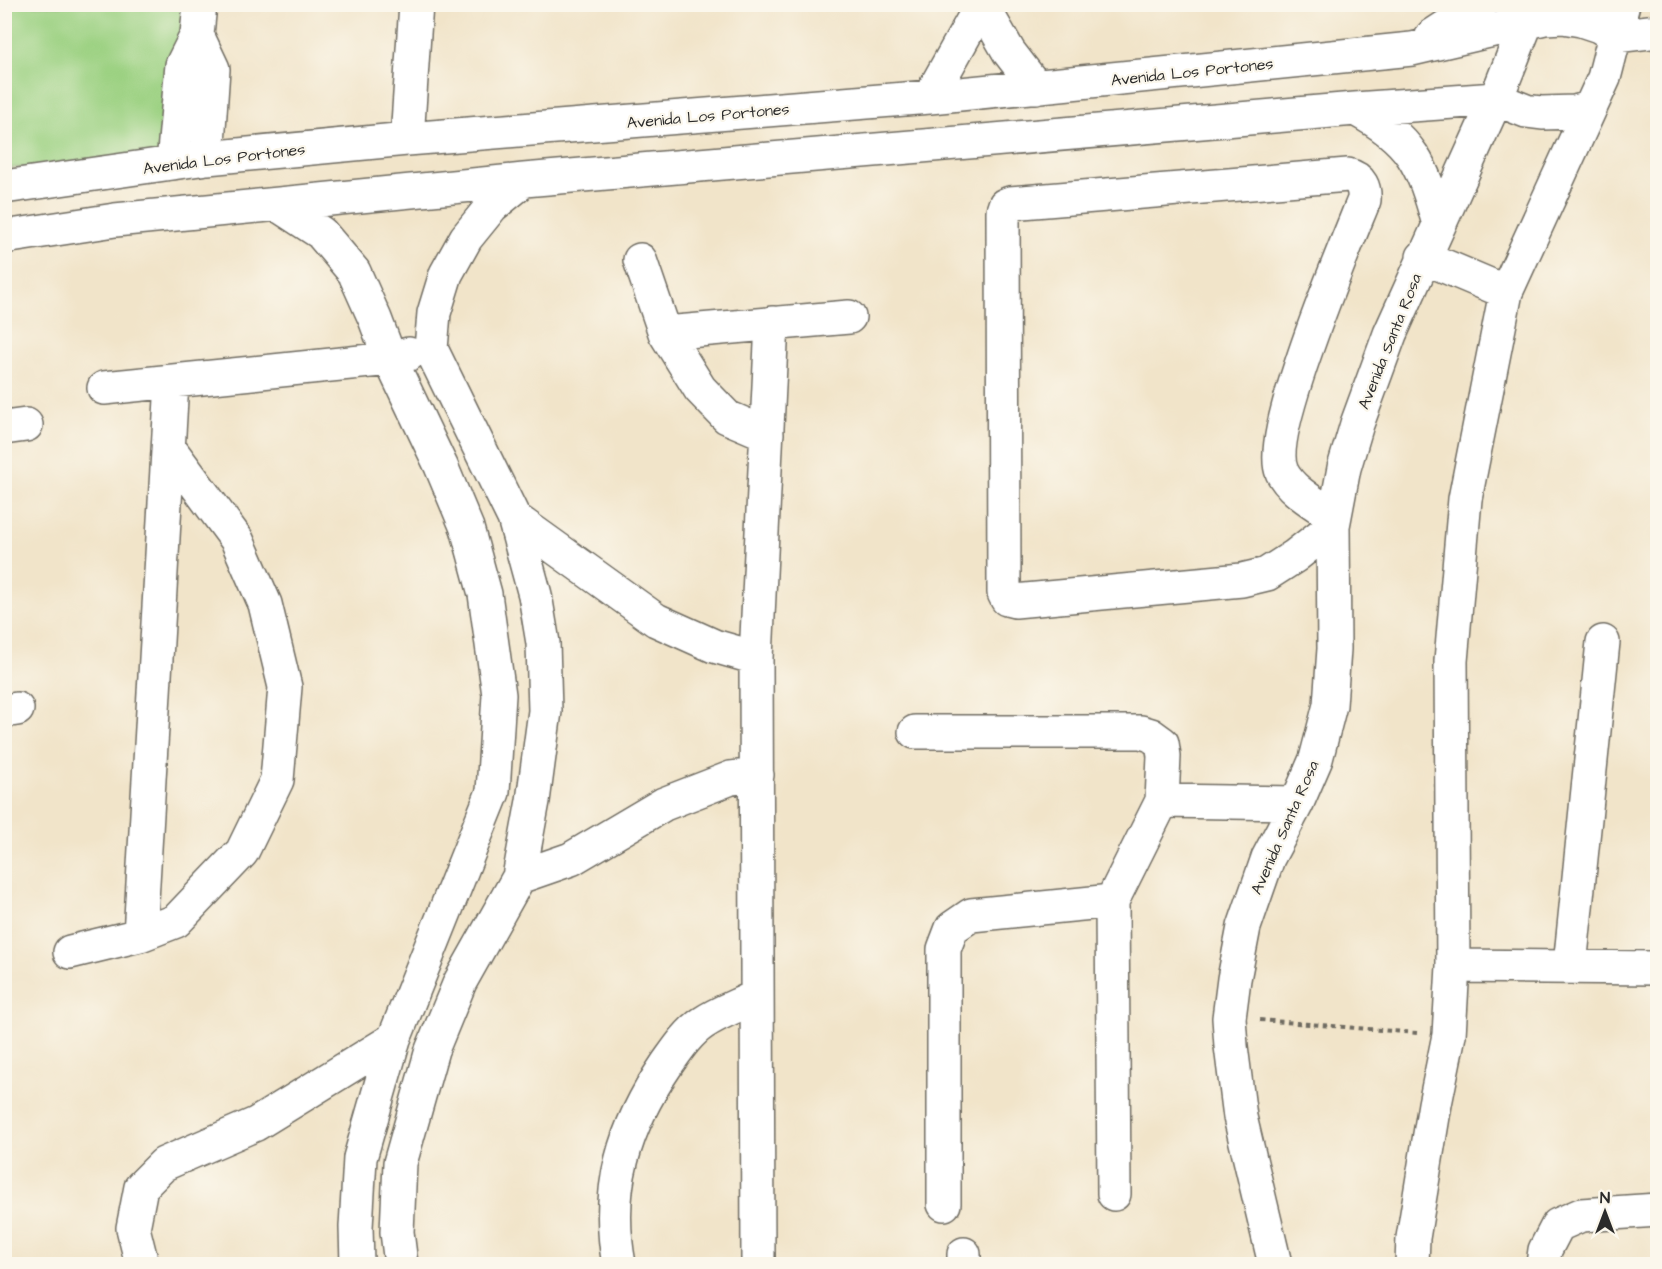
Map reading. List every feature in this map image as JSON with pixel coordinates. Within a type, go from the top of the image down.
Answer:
[{"type":"street","points":[[407,139],[416,4]]},
{"type":"street","name":"Avenida Los Portones","points":[[1412,49],[1481,4]]},
{"type":"street","points":[[1412,1264],[1413,1238],[1449,1035],[1453,966],[1452,650],[1465,499],[1506,292],[1604,78],[1623,4]]},
{"type":"street","points":[[982,5],[1009,51],[1036,87]]},
{"type":"street","points":[[930,97],[982,5]]},
{"type":"street","name":"Avenida Los Portones","points":[[4,187],[207,158],[407,139],[930,97],[1412,49],[1530,14],[1545,18],[1563,17],[1581,20],[1599,26],[1615,36]]},
{"type":"street","name":"Avenida Santa Rosa","points":[[1275,1264],[1240,1117],[1229,1018],[1244,927],[1255,889],[1268,858],[1297,803],[1316,759],[1330,705],[1334,649],[1334,521],[1344,468],[1357,424],[1390,334],[1496,99],[1530,14]]},
{"type":"street","points":[[199,20],[213,69],[207,158]]},
{"type":"street","points":[[173,163],[182,65],[199,20]]},
{"type":"street","points":[[1615,36],[1658,31]]},
{"type":"street","points":[[4,237],[115,220],[524,180],[1355,109],[1496,99],[1526,111],[1542,113],[1575,112],[1590,108]]},
{"type":"street","points":[[1355,109],[1381,123],[1403,142],[1420,166],[1439,224]]},
{"type":"street","points":[[112,172],[115,220]]},
{"type":"street","points":[[1348,175],[1359,180],[1365,190],[1364,201],[1303,356],[1281,442],[1281,470],[1290,484],[1334,521],[1295,556],[1267,574],[1242,580],[1015,602],[1007,599],[1004,593],[1003,211],[1005,205],[1348,175]]},
{"type":"street","points":[[401,1264],[398,1232],[400,1163],[432,1050],[460,982],[519,877],[534,801],[545,711],[543,644],[535,595],[514,518],[431,349],[434,313],[446,274],[466,238],[492,206],[524,180]]},
{"type":"street","points":[[278,205],[321,233],[354,272],[390,359],[441,466],[467,528],[485,594],[499,695],[494,792],[394,1039],[360,1158],[356,1227],[357,1264]]},
{"type":"street","name":"Avenida Santa Rosa","points":[[1423,257],[1506,292]]},
{"type":"street","points":[[640,260],[665,333],[700,388],[726,417],[766,434]]},
{"type":"street","points":[[665,333],[849,317]]},
{"type":"street","points":[[758,1264],[756,658],[772,323]]},
{"type":"street","points":[[104,388],[390,359],[431,349]]},
{"type":"street","points":[[140,935],[172,382]]},
{"type":"street","points":[[70,952],[140,935],[176,921],[242,852],[278,780],[285,687],[265,604],[237,540],[169,448]]},
{"type":"street","points":[[514,518],[656,620],[714,646],[756,658]]},
{"type":"street","points":[[1570,966],[1604,642]]},
{"type":"street","points":[[915,732],[1141,732],[1151,735],[1162,743],[1164,756],[1162,801],[1112,901],[1114,1194]]},
{"type":"street","points":[[519,877],[571,859],[664,804],[731,778],[757,775]]},
{"type":"street","points":[[1162,801],[1297,803]]},
{"type":"street","points":[[944,1204],[944,949],[952,928],[971,915],[1112,901]]},
{"type":"street","points":[[1453,966],[1658,968]]},
{"type":"street","points":[[423,967],[460,982]]},
{"type":"street","points":[[619,1264],[614,1235],[614,1207],[621,1160],[635,1121],[653,1084],[679,1047],[703,1023],[757,996]]},
{"type":"street","points":[[142,1264],[133,1228],[141,1187],[164,1164],[256,1124],[394,1039]]},
{"type":"street","points":[[1543,1264],[1545,1250],[1558,1225],[1581,1215],[1658,1210]]},
{"type":"path","points":[[1229,1018],[1449,1035]]},
{"type":"green space","points":[[5,5],[186,5],[169,170],[5,168]]}]
